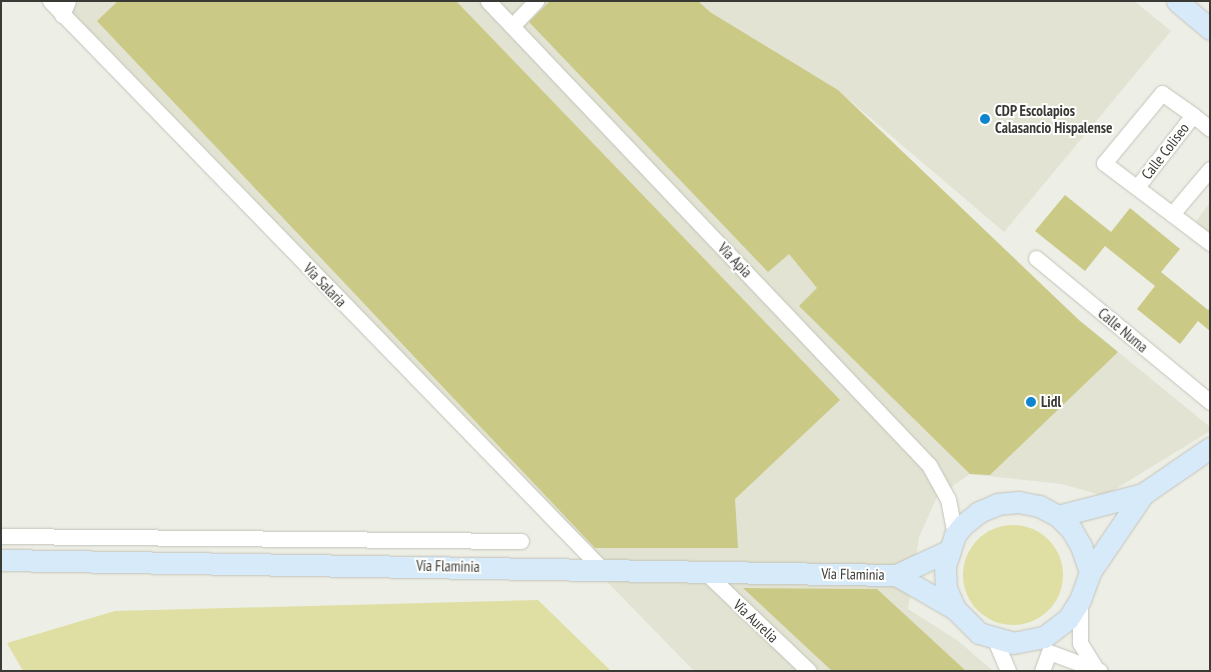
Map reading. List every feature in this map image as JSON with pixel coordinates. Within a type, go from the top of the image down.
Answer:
[{"type":"street","name":"Vía Salaria","points":[[50,1],[65,8],[601,568]]},
{"type":"street","name":"Vía Apia","points":[[488,1],[929,465],[948,499],[951,543]]},
{"type":"street","points":[[512,26],[536,1]]},
{"type":"street","points":[[1177,1],[1210,28]]},
{"type":"street","name":"Calle Coliseo","points":[[1210,129],[1162,93],[1104,163],[1210,243]]},
{"type":"street","name":"Calle Coliseo","points":[[1137,187],[1193,116]]},
{"type":"street","points":[[1172,214],[1210,169]]},
{"type":"street","name":"Calle Numa","points":[[1036,258],[1210,402]]},
{"type":"street","points":[[1042,671],[1046,645],[1080,600],[1090,572],[1144,494],[1210,448]]},
{"type":"street","points":[[1058,516],[1144,494]]},
{"type":"street","points":[[1090,572],[1081,546],[1071,529],[1058,516],[1032,504],[998,504],[979,512],[951,543],[945,565],[946,588],[954,609],[979,633],[995,640],[1046,645],[1098,670]]},
{"type":"street","points":[[1,536],[521,541]]},
{"type":"street","name":"Vía Flaminia","points":[[896,575],[951,543]]},
{"type":"street","name":"Vía Flaminia","points":[[1,560],[601,568],[896,575],[954,609]]},
{"type":"street","name":"Vía Aurelia","points":[[703,570],[809,671]]},
{"type":"street","points":[[1080,600],[1080,643],[1098,670]]},
{"type":"street","points":[[995,640],[1008,671]]},
{"type":"shaded area","points":[[42,1],[1134,1],[1171,31],[1004,232],[841,93],[1003,258],[1210,427],[1210,431],[1104,496],[1062,484],[970,474],[937,497],[919,537],[908,609],[957,640],[993,671],[694,671]]},
{"type":"shaded area","points":[[1210,203],[1210,244],[1190,229]]},
{"type":"green space","points":[[1013,525],[1032,529],[1048,540],[1059,556],[1063,575],[1059,594],[1048,610],[1032,621],[1013,625],[994,621],[978,610],[967,594],[963,575],[967,556],[978,540],[994,529]]},
{"type":"green space","points":[[538,600],[611,671],[23,671],[7,643],[115,611]]},
{"type":"building","points":[[118,1],[456,1],[840,400],[735,499],[738,548],[595,548],[97,21]]},
{"type":"building","points":[[550,1],[698,1],[710,12],[838,90],[1080,321],[1118,352],[990,475],[970,474],[799,306],[817,288],[789,254],[768,272],[529,22]]},
{"type":"building","points":[[1065,195],[1111,232],[1130,208],[1180,249],[1161,272],[1208,310],[1210,308],[1210,331],[1198,321],[1180,344],[1137,309],[1155,286],[1105,246],[1085,271],[1035,231]]},
{"type":"building","points":[[743,588],[877,589],[966,671],[832,671]]},
{"type":"place","name":"CDP Escolapios Calasancio Hispalense","points":[[985,119]]},
{"type":"place","name":"Lidl","points":[[1031,402]]}]
